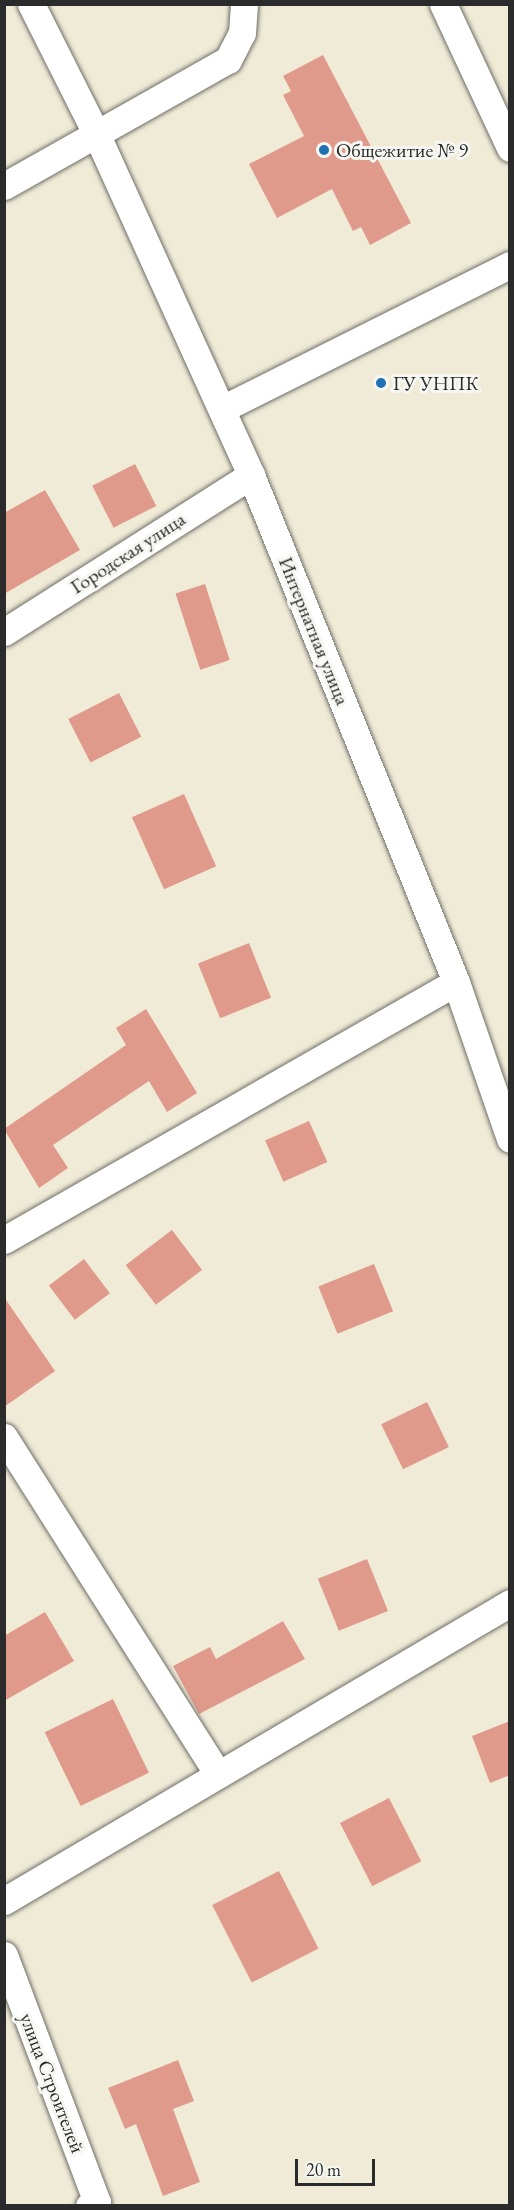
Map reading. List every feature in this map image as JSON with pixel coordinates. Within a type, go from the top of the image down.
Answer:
[{"type":"street","name":"Интернатная улица","points":[[31,4],[96,133],[251,474],[456,982],[510,1138]]},
{"type":"street","points":[[4,186],[228,60],[242,33],[244,4]]},
{"type":"street","points":[[443,4],[510,148]]},
{"type":"street","points":[[222,410],[510,265]]},
{"type":"street","name":"Городская улица","points":[[4,632],[251,474]]},
{"type":"street","points":[[4,1240],[456,982]]},
{"type":"street","points":[[4,1437],[217,1772]]},
{"type":"street","points":[[4,1901],[217,1772],[510,1603]]},
{"type":"street","name":"улица Строителей","points":[[4,1956],[97,2202],[89,2205]]},
{"type":"building","name":"Общежитие № 9","points":[[323,55],[411,223],[370,245],[361,227],[353,231],[332,189],[277,218],[249,164],[304,136],[283,95],[291,91],[283,76]]},
{"type":"building","points":[[135,464],[156,506],[114,528],[92,486]]},
{"type":"building","points":[[45,490],[80,550],[4,594],[4,513]]},
{"type":"building","points":[[205,584],[230,660],[200,670],[176,594]]},
{"type":"building","points":[[119,693],[141,737],[90,763],[68,719]]},
{"type":"building","points":[[184,794],[216,866],[164,889],[132,817]]},
{"type":"building","points":[[249,943],[271,998],[220,1018],[198,964]]},
{"type":"building","points":[[146,1009],[197,1093],[167,1112],[149,1081],[53,1145],[68,1168],[39,1188],[4,1129],[126,1045],[116,1028]]},
{"type":"building","points":[[309,1121],[327,1162],[283,1182],[265,1141]]},
{"type":"building","points":[[172,1230],[202,1270],[156,1305],[126,1265]]},
{"type":"building","points":[[84,1259],[110,1293],[75,1320],[49,1285]]},
{"type":"building","points":[[374,1264],[393,1311],[337,1334],[318,1286]]},
{"type":"building","points":[[4,1297],[55,1371],[4,1407]]},
{"type":"building","points":[[427,1402],[449,1447],[403,1469],[381,1424]]},
{"type":"building","points":[[367,1559],[388,1611],[339,1631],[318,1579]]},
{"type":"building","points":[[45,1612],[74,1661],[4,1701],[4,1636]]},
{"type":"building","points":[[283,1621],[305,1659],[199,1714],[173,1666],[210,1647],[216,1659]]},
{"type":"building","points":[[113,1699],[149,1773],[81,1806],[45,1732]]},
{"type":"building","points":[[510,1721],[510,1775],[490,1783],[472,1736]]},
{"type":"building","points":[[389,1798],[421,1861],[372,1886],[340,1823]]},
{"type":"building","points":[[279,1871],[318,1949],[252,1983],[212,1905]]},
{"type":"building","points":[[178,2060],[194,2101],[173,2109],[200,2182],[163,2196],[136,2124],[125,2129],[108,2088]]},
{"type":"place","name":"Общежитие № 9","points":[[324,150]]},
{"type":"place","name":"ГУ УНПК","points":[[381,383]]}]
